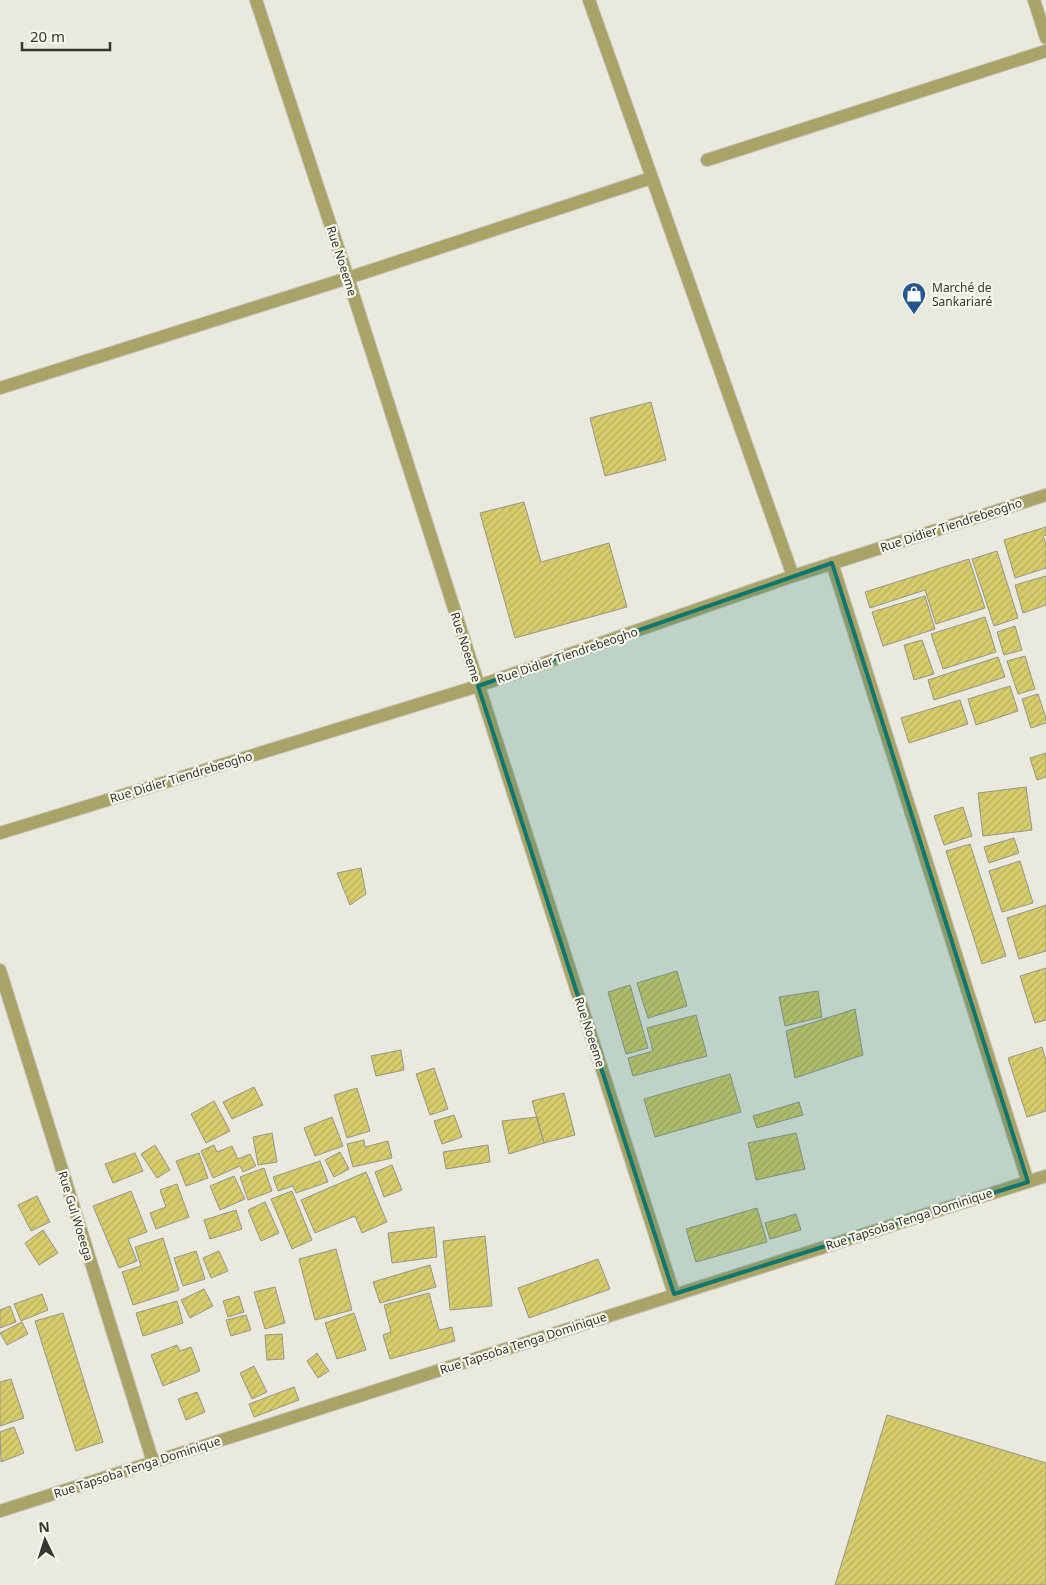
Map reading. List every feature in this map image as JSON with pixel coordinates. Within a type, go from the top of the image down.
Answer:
[{"type":"street","name":"Rue Noeeme","points":[[256,0],[348,278],[674,1294]]},
{"type":"street","points":[[589,0],[793,576]]},
{"type":"street","points":[[1034,0],[1046,38]]},
{"type":"street","points":[[707,160],[1046,52]]},
{"type":"street","points":[[0,388],[348,278],[651,178]]},
{"type":"street","name":"Rue Didier Tiendrebeogho","points":[[0,832],[478,686],[793,576],[1046,495]]},
{"type":"street","points":[[832,563],[1028,1182]]},
{"type":"street","name":"Rue Gul Woeega","points":[[0,970],[153,1462]]},
{"type":"street","name":"Rue Tapsoba Tenga Dominique","points":[[0,1511],[1046,1176]]},
{"type":"highlighted area","points":[[832,563],[1028,1182],[674,1294],[478,686]]},
{"type":"building","points":[[651,402],[666,460],[605,476],[590,418]]},
{"type":"building","points":[[524,502],[541,562],[609,543],[627,607],[515,638],[480,513]]},
{"type":"building","points":[[1046,527],[1046,535],[1043,536],[1046,544],[1046,568],[1015,578],[1004,540]]},
{"type":"building","points":[[997,551],[1018,618],[994,626],[972,559]]},
{"type":"building","points":[[969,559],[985,608],[936,624],[925,590],[870,608],[865,592]]},
{"type":"building","points":[[1046,576],[1046,605],[1023,613],[1015,585]]},
{"type":"building","points":[[925,596],[935,629],[883,646],[872,612]]},
{"type":"building","points":[[985,617],[996,652],[943,669],[931,634]]},
{"type":"building","points":[[1015,626],[1022,650],[1004,655],[997,632]]},
{"type":"building","points":[[922,640],[934,674],[914,680],[904,645]]},
{"type":"building","points":[[1025,656],[1035,689],[1018,694],[1007,661]]},
{"type":"building","points":[[998,657],[1005,677],[934,700],[928,680]]},
{"type":"building","points":[[1010,686],[1018,711],[976,725],[968,699]]},
{"type":"building","points":[[1038,694],[1046,723],[1031,728],[1022,699]]},
{"type":"building","points":[[960,700],[968,724],[909,743],[901,718]]},
{"type":"building","points":[[1046,753],[1046,777],[1037,780],[1030,758]]},
{"type":"building","points":[[1026,787],[1032,830],[983,836],[978,793]]},
{"type":"building","points":[[963,807],[972,836],[944,845],[934,816]]},
{"type":"building","points":[[1014,838],[1019,853],[989,863],[984,847]]},
{"type":"building","points":[[970,844],[1006,956],[982,964],[946,851]]},
{"type":"building","points":[[1020,861],[1033,903],[1002,912],[989,871]]},
{"type":"building","points":[[361,868],[366,894],[350,905],[337,873]]},
{"type":"building","points":[[1046,905],[1046,951],[1019,959],[1007,918]]},
{"type":"building","points":[[1046,968],[1046,1020],[1035,1023],[1020,976]]},
{"type":"building","points":[[677,971],[687,1006],[648,1018],[637,983]]},
{"type":"building","points":[[630,985],[648,1048],[626,1054],[608,992]]},
{"type":"building","points":[[818,991],[822,1017],[785,1026],[779,997]]},
{"type":"building","points":[[855,1009],[863,1055],[795,1078],[786,1031]]},
{"type":"building","points":[[696,1015],[707,1056],[633,1076],[628,1058],[653,1051],[647,1028]]},
{"type":"building","points":[[1042,1047],[1046,1060],[1046,1111],[1027,1117],[1008,1058]]},
{"type":"building","points":[[401,1050],[404,1070],[376,1076],[371,1056]]},
{"type":"building","points":[[434,1068],[448,1109],[430,1115],[416,1074]]},
{"type":"building","points":[[730,1074],[741,1112],[655,1137],[644,1099]]},
{"type":"building","points":[[254,1087],[263,1105],[232,1119],[223,1102]]},
{"type":"building","points":[[357,1088],[370,1131],[347,1138],[334,1095]]},
{"type":"building","points":[[564,1093],[575,1135],[544,1143],[532,1101]]},
{"type":"building","points":[[214,1101],[230,1131],[206,1143],[191,1114]]},
{"type":"building","points":[[799,1102],[803,1115],[757,1128],[753,1116]]},
{"type":"building","points":[[454,1115],[462,1137],[442,1144],[434,1121]]},
{"type":"building","points":[[332,1117],[343,1146],[315,1156],[304,1128]]},
{"type":"building","points":[[537,1117],[544,1143],[509,1154],[502,1121]]},
{"type":"building","points":[[272,1133],[277,1162],[258,1165],[253,1137]]},
{"type":"building","points":[[796,1133],[805,1169],[756,1180],[748,1143]]},
{"type":"building","points":[[364,1140],[365,1147],[388,1141],[392,1158],[353,1167],[347,1144]]},
{"type":"building","points":[[155,1145],[170,1170],[157,1178],[141,1154]]},
{"type":"building","points":[[214,1145],[217,1152],[232,1146],[238,1159],[250,1154],[256,1166],[243,1172],[240,1166],[213,1178],[201,1151]]},
{"type":"building","points":[[488,1145],[490,1162],[446,1169],[443,1152]]},
{"type":"building","points":[[340,1152],[349,1169],[334,1177],[325,1160]]},
{"type":"building","points":[[135,1153],[143,1171],[113,1183],[105,1164]]},
{"type":"building","points":[[199,1153],[208,1178],[186,1186],[176,1161]]},
{"type":"building","points":[[320,1161],[328,1182],[296,1193],[293,1186],[278,1191],[273,1177]]},
{"type":"building","points":[[392,1165],[402,1190],[384,1197],[375,1172]]},
{"type":"building","points":[[264,1168],[272,1191],[248,1200],[240,1177]]},
{"type":"building","points":[[366,1172],[387,1222],[362,1233],[355,1216],[315,1233],[301,1200]]},
{"type":"building","points":[[234,1176],[245,1199],[220,1210],[210,1186]]},
{"type":"building","points":[[177,1184],[189,1217],[156,1229],[150,1213],[166,1207],[160,1190]]},
{"type":"building","points":[[131,1191],[147,1232],[128,1239],[137,1261],[119,1268],[93,1206]]},
{"type":"building","points":[[292,1191],[312,1240],[292,1249],[271,1199]]},
{"type":"building","points":[[37,1196],[50,1222],[31,1231],[18,1205]]},
{"type":"building","points":[[265,1202],[279,1233],[261,1241],[248,1210]]},
{"type":"building","points":[[757,1208],[767,1242],[696,1262],[686,1229]]},
{"type":"building","points":[[236,1210],[242,1229],[210,1239],[204,1220]]},
{"type":"building","points":[[796,1214],[801,1230],[770,1239],[765,1223]]},
{"type":"building","points":[[434,1227],[437,1257],[392,1263],[388,1233]]},
{"type":"building","points":[[43,1230],[58,1253],[39,1265],[25,1243]]},
{"type":"building","points":[[485,1236],[492,1306],[450,1310],[443,1241]]},
{"type":"building","points":[[163,1238],[179,1290],[133,1305],[122,1272],[141,1266],[135,1247]]},
{"type":"building","points":[[336,1249],[352,1310],[315,1320],[299,1259]]},
{"type":"building","points":[[196,1251],[205,1279],[183,1286],[174,1258]]},
{"type":"building","points":[[219,1251],[228,1271],[211,1278],[203,1258]]},
{"type":"building","points":[[598,1259],[610,1289],[529,1318],[518,1288]]},
{"type":"building","points":[[430,1265],[436,1287],[380,1303],[373,1282]]},
{"type":"building","points":[[275,1287],[285,1323],[265,1329],[254,1292]]},
{"type":"building","points":[[204,1289],[213,1306],[190,1318],[181,1300]]},
{"type":"building","points":[[429,1293],[439,1330],[452,1327],[455,1341],[390,1359],[383,1335],[391,1332],[384,1305]]},
{"type":"building","points":[[42,1294],[48,1310],[21,1321],[14,1304]]},
{"type":"building","points":[[239,1296],[244,1312],[228,1317],[223,1301]]},
{"type":"building","points":[[177,1301],[183,1323],[143,1336],[136,1313]]},
{"type":"building","points":[[10,1306],[16,1322],[0,1328],[0,1310]]},
{"type":"building","points":[[63,1313],[103,1442],[76,1451],[35,1321]]},
{"type":"building","points":[[354,1313],[366,1350],[337,1359],[325,1323]]},
{"type":"building","points":[[246,1315],[251,1330],[231,1336],[226,1320]]},
{"type":"building","points":[[22,1322],[28,1334],[7,1345],[0,1333]]},
{"type":"building","points":[[282,1334],[284,1359],[267,1360],[265,1335]]},
{"type":"building","points":[[177,1345],[180,1351],[191,1347],[200,1371],[163,1386],[151,1355]]},
{"type":"building","points":[[317,1353],[329,1371],[318,1378],[307,1361]]},
{"type":"building","points":[[254,1366],[267,1392],[252,1399],[240,1373]]},
{"type":"building","points":[[11,1379],[24,1418],[0,1426],[0,1382]]},
{"type":"building","points":[[294,1387],[299,1400],[254,1417],[249,1404]]},
{"type":"building","points":[[197,1392],[205,1412],[186,1420],[178,1399]]},
{"type":"building","points":[[887,1415],[1046,1463],[1046,1585],[835,1585]]},
{"type":"building","points":[[14,1427],[24,1453],[1,1462],[0,1432]]},
{"type":"place","name":"Marché de Sankariaré","points":[[914,315]]}]
